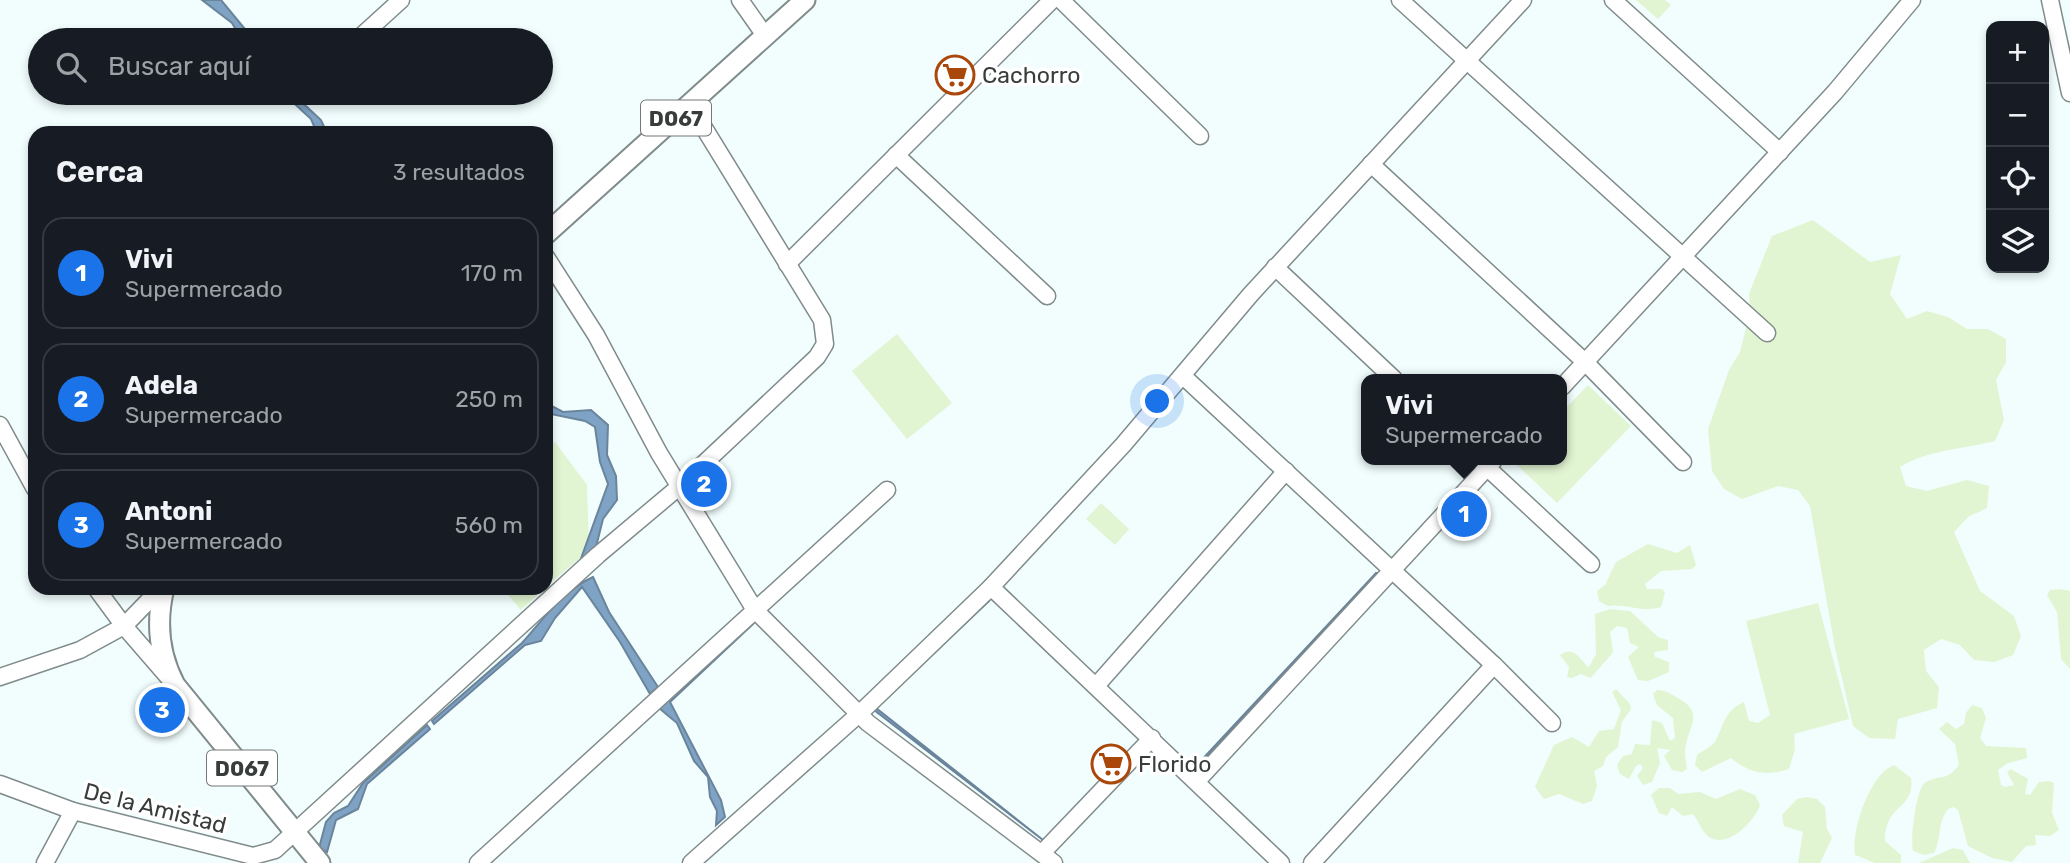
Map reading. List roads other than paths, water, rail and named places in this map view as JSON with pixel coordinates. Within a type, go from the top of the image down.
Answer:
[{"type":"main road","name":"D067","points":[[553,228],[805,0]]},
{"type":"main road","name":"D067","points":[[161,595],[159,618],[163,654],[175,685],[314,857]]},
{"type":"street","points":[[371,28],[401,0]]},
{"type":"street","points":[[740,0],[766,37]]},
{"type":"street","points":[[690,105],[787,264],[1052,0]]},
{"type":"street","points":[[1061,0],[1200,136]]},
{"type":"street","points":[[1401,0],[1767,333]]},
{"type":"street","points":[[691,863],[859,714],[992,587],[1183,376],[1275,267],[1524,0]]},
{"type":"street","points":[[1613,0],[1780,152]]},
{"type":"street","points":[[1567,381],[1835,92],[1911,0]]},
{"type":"street","points":[[2050,0],[2070,93]]},
{"type":"street","points":[[896,155],[1047,296]]},
{"type":"street","points":[[1371,164],[1584,362],[1683,462]]},
{"type":"street","name":"De la Amistad","points":[[0,784],[73,811],[252,859],[275,850],[598,555],[680,486],[817,357],[825,344],[822,320],[787,264]]},
{"type":"street","points":[[1275,267],[1389,374]]},
{"type":"street","points":[[553,268],[596,335],[680,486],[755,610],[859,714],[1048,858],[1152,738]]},
{"type":"street","points":[[1183,376],[1494,665],[1552,723]]},
{"type":"street","points":[[0,425],[28,476]]},
{"type":"street","points":[[1197,781],[1392,570],[1484,465]]},
{"type":"street","points":[[1490,465],[1591,564]]},
{"type":"street","points":[[1096,686],[1286,471]]},
{"type":"street","points":[[478,863],[887,490]]},
{"type":"street","points":[[992,587],[1282,863]]},
{"type":"street","points":[[101,595],[175,685]]},
{"type":"street","points":[[0,677],[80,650],[124,626],[155,595]]},
{"type":"street","points":[[1311,863],[1494,665]]},
{"type":"street","points":[[45,863],[73,811]]},
{"type":"water","points":[[202,0],[221,0],[244,28],[235,28]]},
{"type":"water","points":[[296,105],[305,105],[324,126],[314,126],[311,119]]},
{"type":"water","points":[[553,407],[563,412],[591,410],[608,425],[607,455],[616,476],[617,500],[603,519],[596,547],[579,564],[608,484],[600,462],[595,427],[585,421],[553,414]]},
{"type":"water","points":[[1377,573],[1197,767],[1196,766]]},
{"type":"water","points":[[593,577],[609,612],[658,687],[650,694],[620,642],[582,587],[555,618],[541,641],[525,645],[434,724],[432,721],[522,643],[562,598]]},
{"type":"water","points":[[990,600],[876,708],[1043,840],[874,710],[822,756]]},
{"type":"water","points":[[754,623],[670,702],[721,800],[725,817],[716,825],[717,811],[710,797],[708,777],[694,761],[677,723],[659,708]]},
{"type":"water","points":[[427,725],[430,729],[367,784],[358,809],[336,820],[327,852],[319,848],[326,822],[334,813],[348,806],[363,783]]},
{"type":"place","name":"Cachorro","points":[[955,75]]},
{"type":"place","name":"Adela","points":[[704,484]]},
{"type":"place","name":"Vivi","points":[[1464,514]]},
{"type":"place","name":"Antoni","points":[[162,710]]},
{"type":"place","name":"Florido","points":[[1111,764]]}]
